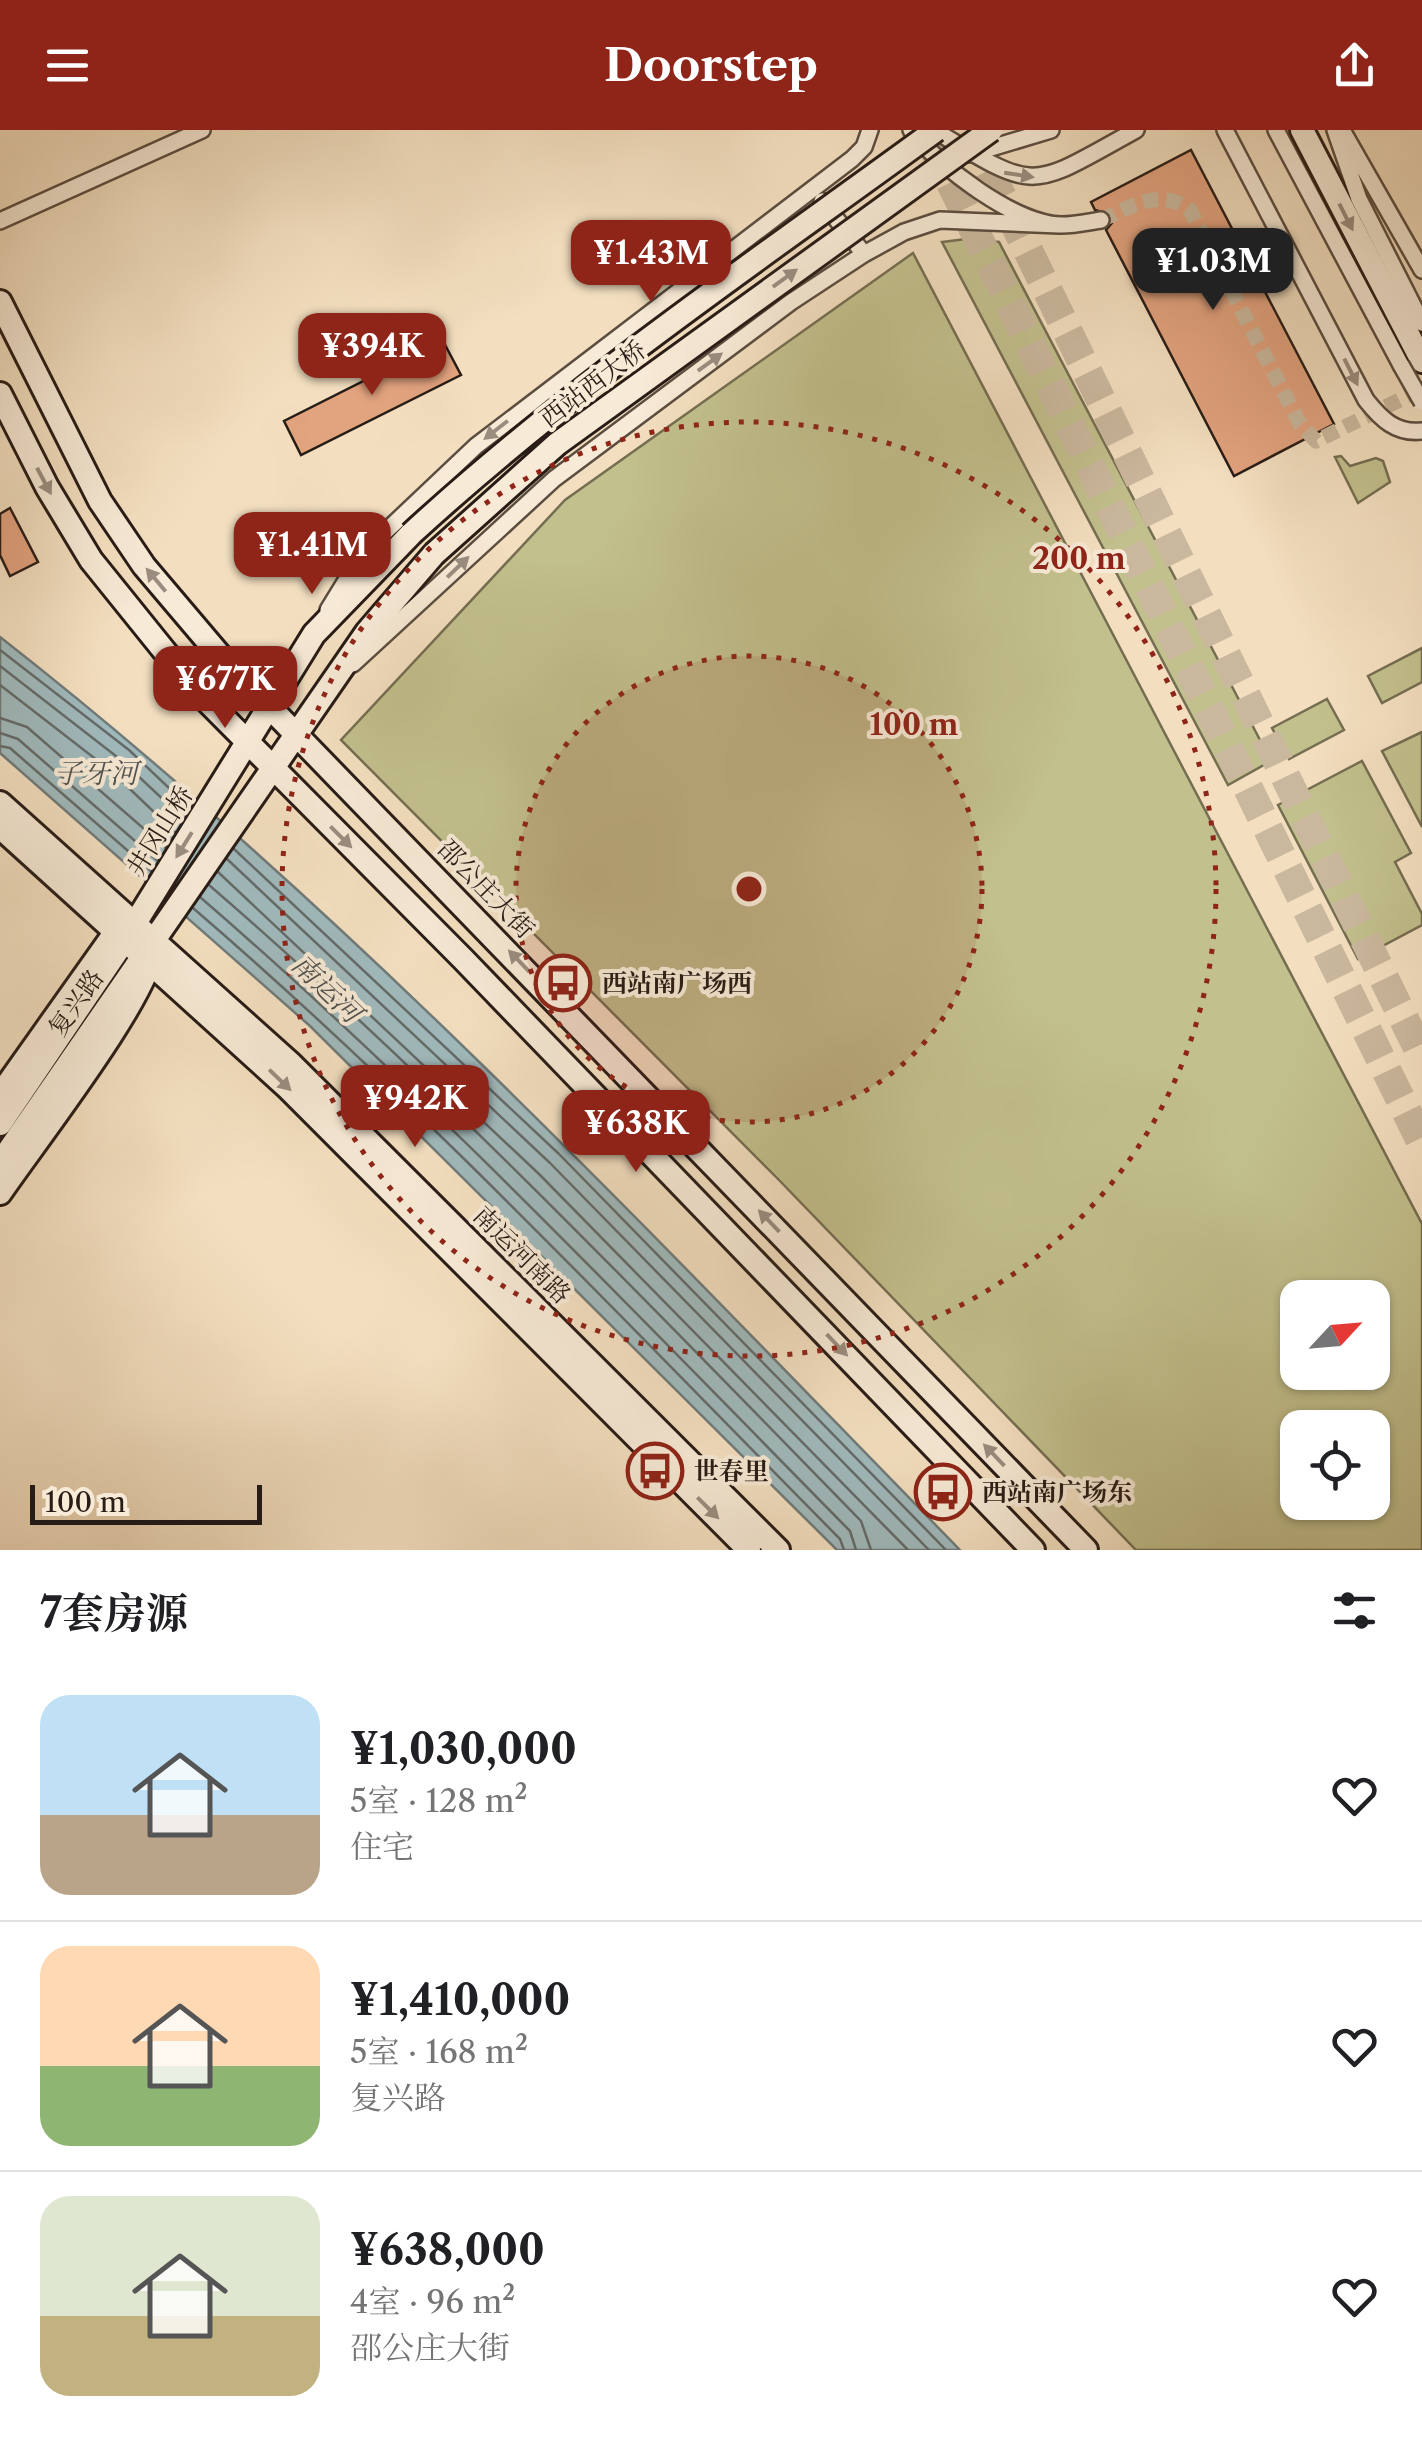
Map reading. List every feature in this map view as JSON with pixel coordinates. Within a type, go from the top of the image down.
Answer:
[{"type":"street","points":[[0,221],[202,130]]},
{"type":"street","points":[[248,743],[363,554],[476,446],[813,190],[864,147],[870,130]]},
{"type":"street","points":[[911,130],[986,196],[1059,226]]},
{"type":"street","points":[[935,130],[986,138],[1051,130]]},
{"type":"street","name":"西站西大桥","points":[[314,634],[411,534],[487,464],[590,381],[935,130]]},
{"type":"street","points":[[986,138],[1002,172],[1038,178],[1068,167],[1136,130]]},
{"type":"street","points":[[1225,130],[1366,400],[1388,424],[1405,432],[1422,431]]},
{"type":"street","points":[[1276,130],[1422,402]]},
{"type":"street","points":[[1302,130],[1422,361]]},
{"type":"street","points":[[1339,130],[1422,270]]},
{"type":"street","points":[[1339,130],[1359,200],[1422,323]]},
{"type":"street","points":[[950,167],[986,138]]},
{"type":"street","name":"西站西大桥","points":[[335,680],[367,632],[434,554],[557,444],[986,138]]},
{"type":"street","points":[[813,190],[864,254]]},
{"type":"street","points":[[0,1095],[142,935],[247,806],[335,680],[554,480],[791,302],[904,232],[940,220],[1059,226],[1101,220]]},
{"type":"street","name":"邵公庄大街","points":[[0,302],[100,501],[222,658],[1086,1550]]},
{"type":"street","points":[[0,394],[47,487],[92,560],[195,689],[463,959],[1034,1550]]},
{"type":"street","name":"井冈山桥","points":[[142,935],[222,783],[248,743]]},
{"type":"street","name":"南运河南路","points":[[0,804],[142,935],[291,1064],[777,1550]]},
{"type":"street","name":"南运河南路","points":[[0,827],[142,935],[750,1550]]},
{"type":"street","points":[[0,1193],[133,1002],[142,935]]},
{"type":"street","name":"复兴路","points":[[0,1124],[142,935]]},
{"type":"street","name":"复兴路","points":[[0,1163],[142,935]]},
{"type":"shaded area","points":[[942,242],[999,242],[1271,761],[1228,785]]},
{"type":"shaded area","points":[[913,253],[1422,1224],[1422,1550],[1136,1550],[778,1179],[341,740],[565,500]]},
{"type":"shaded area","points":[[1341,456],[1350,466],[1376,458],[1383,461],[1390,482],[1358,503],[1335,457]]},
{"type":"shaded area","points":[[1422,648],[1422,682],[1382,703],[1368,676]]},
{"type":"shaded area","points":[[1327,699],[1344,730],[1289,759],[1272,728]]},
{"type":"shaded area","points":[[1422,732],[1422,827],[1382,751]]},
{"type":"shaded area","points":[[1362,761],[1411,853],[1395,862],[1422,914],[1422,925],[1358,959],[1278,805]]},
{"type":"water","name":"子牙河","points":[[0,637],[129,741],[375,962],[613,1194],[960,1550],[837,1550],[310,1026],[0,753]]},
{"type":"building","points":[[1191,150],[1334,424],[1234,476],[1106,230],[1112,223],[1110,214],[1095,210],[1091,202]]},
{"type":"building","points":[[443,341],[461,375],[301,455],[284,421]]},
{"type":"building","points":[[10,508],[38,562],[10,576],[0,555],[0,514]]},
{"type":"tunnel","points":[[969,130],[1422,1056]]},
{"type":"tunnel","points":[[931,142],[1422,1143]]},
{"type":"tunnel","points":[[1101,220],[1134,205],[1157,200],[1179,203],[1190,210],[1300,424],[1316,441],[1422,389]]},
{"type":"place","name":"西站南广场西","points":[[563,983]]},
{"type":"place","name":"世春里","points":[[655,1471]]},
{"type":"place","name":"西站南广场东","points":[[943,1492]]},
{"type":"water label","name":"南运河","points":[[327,988]]}]
